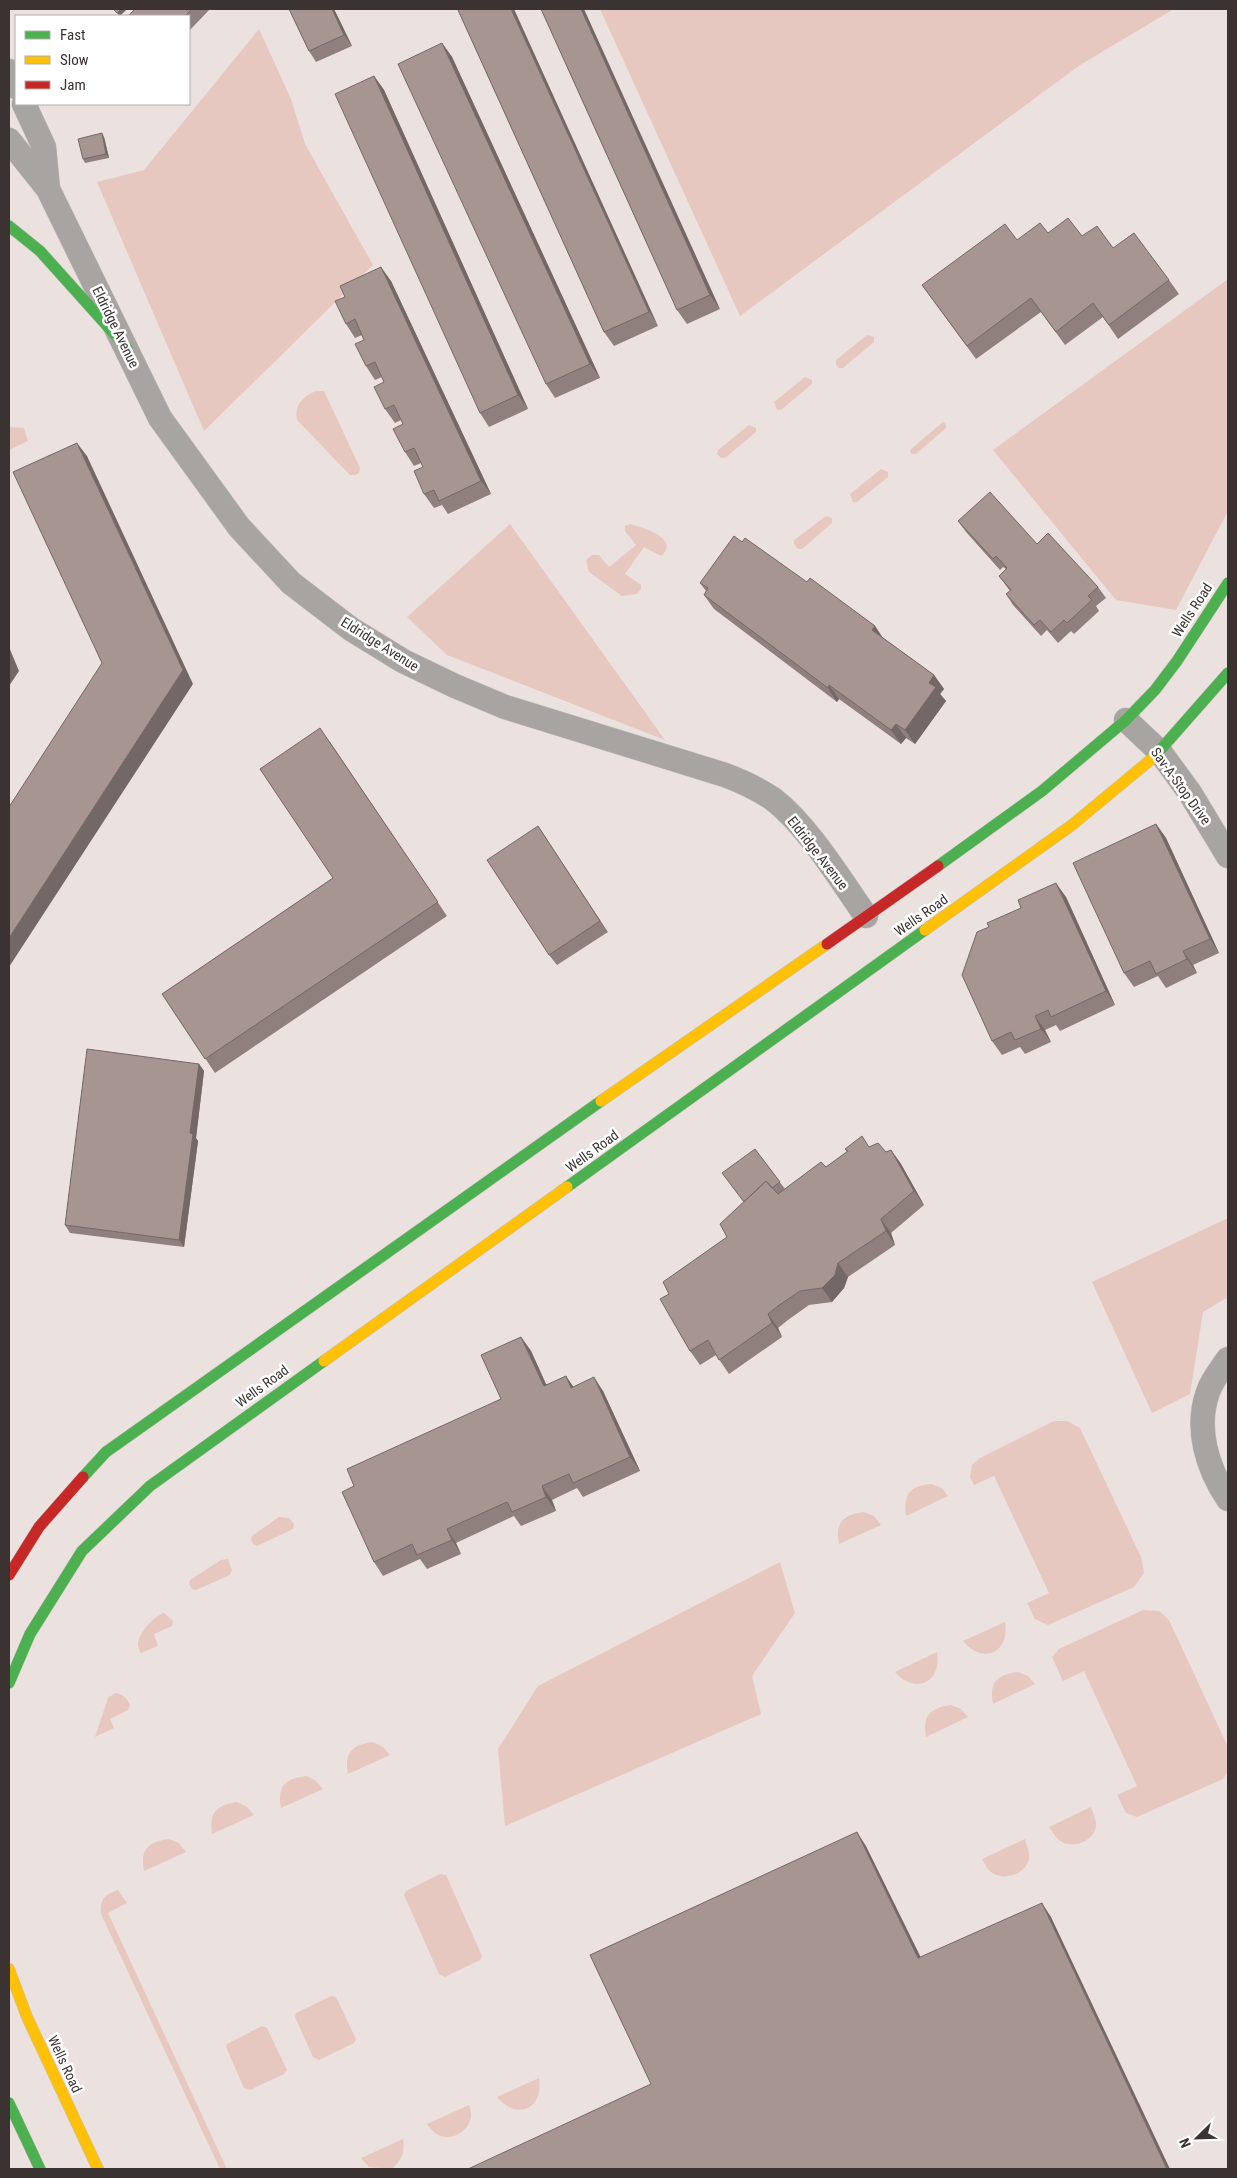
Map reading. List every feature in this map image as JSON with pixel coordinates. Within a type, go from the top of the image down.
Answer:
[{"type":"main road","points":[[9,226],[40,251],[127,348]]},
{"type":"main road","name":"Wells Road","points":[[9,1575],[40,1527],[106,1452],[522,1156],[1042,791],[1126,720],[1154,690],[1177,661],[1228,583]]},
{"type":"main road","name":"Wells Road","points":[[9,1683],[30,1634],[82,1551],[150,1486],[1072,825],[1160,752],[1228,673]]},
{"type":"main road","name":"Wells Road","points":[[9,1969],[26,2017],[98,2169]]},
{"type":"main road","points":[[9,2103],[40,2169]]},
{"type":"street","points":[[9,71],[15,85]]},
{"type":"street","name":"Eldridge Avenue","points":[[24,105],[44,147],[48,188]]},
{"type":"street","name":"Eldridge Avenue","points":[[9,140],[48,188],[160,418],[239,527],[291,583],[351,629],[388,652],[455,686],[505,707],[724,775],[742,782],[772,799],[799,824],[866,916]]},
{"type":"street","name":"Sav-A-Stop Drive","points":[[1126,720],[1160,752],[1190,793],[1228,856]]},
{"type":"street","points":[[1228,1359],[1208,1390],[1203,1424],[1203,1438],[1207,1455],[1214,1474],[1228,1499]]},
{"type":"shaded area","points":[[600,9],[1174,9],[1080,65],[740,316]]},
{"type":"shaded area","points":[[259,29],[291,99],[305,144],[373,265],[204,431],[97,182],[144,170]]},
{"type":"shaded area","points":[[1228,279],[1228,511],[1176,610],[1116,600],[993,450]]},
{"type":"shaded area","points":[[867,335],[874,337],[874,342],[843,368],[839,368],[836,360]]},
{"type":"shaded area","points":[[805,377],[812,380],[812,384],[781,410],[777,410],[774,402]]},
{"type":"shaded area","points":[[316,391],[324,391],[360,468],[359,473],[355,475],[350,475],[297,420],[296,415],[300,402],[303,398]]},
{"type":"shaded area","points":[[943,422],[946,424],[946,428],[916,454],[910,452],[911,449]]},
{"type":"shaded area","points":[[749,425],[756,428],[756,432],[725,458],[721,458],[717,454],[718,450]]},
{"type":"shaded area","points":[[9,427],[24,428],[28,441],[9,450]]},
{"type":"shaded area","points":[[881,469],[888,472],[888,477],[857,502],[853,502],[850,494]]},
{"type":"shaded area","points":[[826,516],[832,518],[832,523],[802,549],[798,549],[794,544],[794,540]]},
{"type":"shaded area","points":[[510,524],[665,740],[447,655],[407,617]]},
{"type":"shaded area","points":[[630,524],[657,534],[666,544],[666,550],[661,556],[644,547],[625,574],[641,585],[641,589],[637,594],[622,596],[589,572],[586,560],[592,555],[599,555],[609,567],[636,545],[625,531],[625,526]]},
{"type":"shaded area","points":[[1228,1218],[1228,1297],[1203,1312],[1190,1394],[1152,1413],[1092,1282]]},
{"type":"shaded area","points":[[1054,1421],[1067,1421],[1080,1428],[1141,1557],[1144,1573],[1134,1587],[1048,1625],[1035,1619],[1027,1603],[1049,1593],[994,1476],[974,1485],[970,1477],[972,1465],[980,1458]]},
{"type":"shaded area","points":[[931,1484],[942,1488],[948,1496],[906,1516],[906,1502],[910,1492],[918,1487]]},
{"type":"shaded area","points":[[864,1512],[874,1516],[881,1525],[839,1544],[838,1530],[842,1521],[851,1515]]},
{"type":"shaded area","points":[[279,1517],[289,1518],[294,1524],[293,1529],[257,1546],[253,1544],[252,1536]]},
{"type":"shaded area","points":[[228,1559],[232,1570],[230,1575],[196,1590],[192,1589],[189,1584],[190,1580],[221,1560]]},
{"type":"shaded area","points":[[780,1562],[795,1613],[752,1676],[761,1714],[505,1826],[498,1749],[538,1686]]},
{"type":"shaded area","points":[[1143,1610],[1159,1611],[1169,1620],[1228,1747],[1228,1771],[1223,1779],[1137,1817],[1126,1813],[1117,1795],[1137,1786],[1084,1671],[1063,1681],[1052,1657],[1059,1649]]},
{"type":"shaded area","points":[[164,1613],[173,1621],[172,1626],[154,1634],[158,1646],[141,1653],[138,1645],[140,1636],[152,1621]]},
{"type":"shaded area","points":[[1005,1622],[1003,1641],[999,1648],[993,1652],[979,1653],[963,1641]]},
{"type":"shaded area","points":[[937,1652],[935,1671],[931,1678],[925,1682],[911,1683],[895,1672]]},
{"type":"shaded area","points":[[1018,1672],[1028,1676],[1035,1684],[993,1704],[992,1690],[996,1681],[1005,1675]]},
{"type":"shaded area","points":[[115,1693],[122,1695],[127,1700],[130,1705],[128,1710],[110,1719],[114,1728],[95,1737],[108,1698]]},
{"type":"shaded area","points":[[951,1705],[961,1709],[968,1717],[926,1737],[925,1724],[929,1714],[938,1708]]},
{"type":"shaded area","points":[[373,1742],[383,1747],[390,1755],[348,1774],[347,1760],[351,1751],[360,1745]]},
{"type":"shaded area","points":[[306,1776],[315,1780],[323,1789],[281,1808],[280,1795],[284,1785],[292,1779]]},
{"type":"shaded area","points":[[237,1802],[247,1807],[254,1815],[212,1834],[211,1827],[215,1811],[224,1805]]},
{"type":"shaded area","points":[[1091,1807],[1096,1823],[1095,1829],[1093,1834],[1084,1842],[1067,1844],[1062,1842],[1049,1827]]},
{"type":"shaded area","points":[[169,1839],[179,1843],[186,1852],[144,1871],[143,1857],[147,1848],[156,1842]]},
{"type":"shaded area","points":[[1025,1839],[1029,1855],[1026,1866],[1022,1870],[1011,1876],[1000,1876],[989,1870],[982,1859]]},
{"type":"shaded area","points":[[440,1874],[446,1875],[482,1956],[480,1960],[445,1977],[439,1974],[404,1895],[406,1891]]},
{"type":"shaded area","points":[[118,1890],[127,1903],[108,1913],[227,2169],[220,2169],[101,1914],[101,1905],[104,1898]]},
{"type":"shaded area","points":[[331,1996],[336,1997],[356,2039],[354,2043],[319,2060],[313,2057],[295,2017],[296,2013]]},
{"type":"shaded area","points":[[262,2026],[267,2028],[287,2070],[284,2074],[250,2090],[244,2088],[226,2047],[227,2044]]},
{"type":"shaded area","points":[[539,2078],[537,2097],[533,2104],[527,2108],[513,2109],[497,2097]]},
{"type":"shaded area","points":[[469,2105],[471,2116],[469,2122],[458,2135],[440,2136],[427,2124]]},
{"type":"shaded area","points":[[403,2139],[404,2148],[402,2156],[392,2169],[369,2167],[361,2158]]},
{"type":"building","points":[[113,9],[121,9],[117,13]]},
{"type":"building","points":[[135,9],[192,9],[186,15],[129,15]]},
{"type":"building","points":[[289,9],[332,9],[344,35],[309,51]]},
{"type":"building","points":[[511,9],[649,312],[604,332],[458,10]]},
{"type":"building","points":[[541,9],[581,9],[710,295],[677,310]]},
{"type":"building","points":[[442,43],[590,364],[546,384],[398,64]]},
{"type":"building","points":[[374,76],[518,395],[480,413],[335,94]]},
{"type":"building","points":[[102,133],[106,154],[83,159],[78,139]]},
{"type":"building","points":[[1068,218],[1082,236],[1097,226],[1113,248],[1134,233],[1169,280],[1109,325],[1093,303],[1056,332],[1031,298],[967,346],[922,285],[1005,224],[1017,240],[1040,223],[1048,233]]},
{"type":"building","points":[[381,267],[481,481],[439,501],[434,490],[424,494],[414,471],[423,467],[414,448],[405,452],[393,429],[403,424],[394,405],[385,409],[374,387],[384,382],[375,362],[366,366],[355,344],[364,340],[355,319],[346,324],[335,301],[345,297],[340,286]]},
{"type":"building","points":[[77,443],[183,670],[9,938],[9,807],[102,663],[13,472]]},
{"type":"building","points":[[990,492],[1037,544],[1048,533],[1098,587],[1088,596],[1092,600],[1067,623],[1064,620],[1051,632],[1040,620],[1034,625],[1006,594],[1011,590],[999,576],[1007,568],[996,556],[993,559],[958,521]]},
{"type":"building","points":[[734,536],[742,542],[745,538],[807,582],[810,578],[875,626],[872,630],[934,675],[929,683],[936,687],[905,730],[896,724],[891,730],[829,685],[828,688],[704,595],[708,588],[700,583]]},
{"type":"building","points":[[320,728],[438,902],[205,1059],[162,994],[333,878],[260,769]]},
{"type":"building","points":[[1156,824],[1210,939],[1183,951],[1187,959],[1156,974],[1150,961],[1124,973],[1073,863]]},
{"type":"building","points":[[538,826],[600,921],[549,955],[487,860]]},
{"type":"building","points":[[1056,883],[1106,991],[1051,1017],[1048,1010],[1035,1016],[1041,1029],[1015,1040],[1011,1032],[992,1041],[962,975],[977,932],[989,927],[987,923],[1021,908],[1018,900]]},
{"type":"building","points":[[87,1049],[199,1064],[190,1133],[193,1134],[179,1240],[65,1225]]},
{"type":"building","points":[[862,1136],[869,1147],[878,1143],[886,1152],[891,1150],[914,1191],[881,1219],[886,1231],[838,1263],[835,1275],[822,1288],[800,1291],[778,1306],[768,1314],[772,1323],[719,1360],[708,1340],[690,1351],[660,1299],[669,1294],[663,1282],[727,1237],[720,1224],[766,1181],[778,1194],[821,1162],[826,1167],[848,1151],[845,1149]]},
{"type":"building","points":[[755,1149],[780,1182],[772,1188],[766,1181],[744,1202],[722,1173]]},
{"type":"building","points":[[521,1337],[544,1386],[566,1376],[571,1388],[594,1377],[630,1457],[573,1483],[569,1474],[542,1486],[546,1497],[512,1512],[507,1502],[447,1529],[452,1540],[417,1555],[412,1544],[374,1562],[342,1492],[354,1486],[347,1469],[501,1399],[481,1355]]},
{"type":"building","points":[[857,1832],[918,1958],[1042,1903],[1167,2169],[468,2169],[651,2084],[590,1955]]},
{"type":"traffic: fast","points":[[9,226],[40,251],[127,348]]},
{"type":"traffic: fast","points":[[938,866],[1042,791],[1126,720],[1155,690],[1177,661],[1228,583]]},
{"type":"traffic: fast","points":[[1154,757],[1228,673]]},
{"type":"traffic: fast","points":[[567,1187],[925,930]]},
{"type":"traffic: fast","points":[[83,1477],[106,1452],[601,1101]]},
{"type":"traffic: fast","points":[[9,1683],[30,1634],[82,1551],[150,1486],[324,1361]]},
{"type":"traffic: fast","points":[[9,2103],[40,2169]]},
{"type":"traffic: slow","points":[[925,930],[1072,825],[1154,757]]},
{"type":"traffic: slow","points":[[601,1101],[827,944]]},
{"type":"traffic: slow","points":[[324,1361],[567,1187]]},
{"type":"traffic: slow","points":[[9,1969],[27,2017],[98,2169]]},
{"type":"traffic: jam","points":[[827,944],[938,866]]},
{"type":"traffic: jam","points":[[9,1575],[39,1527],[83,1477]]}]
